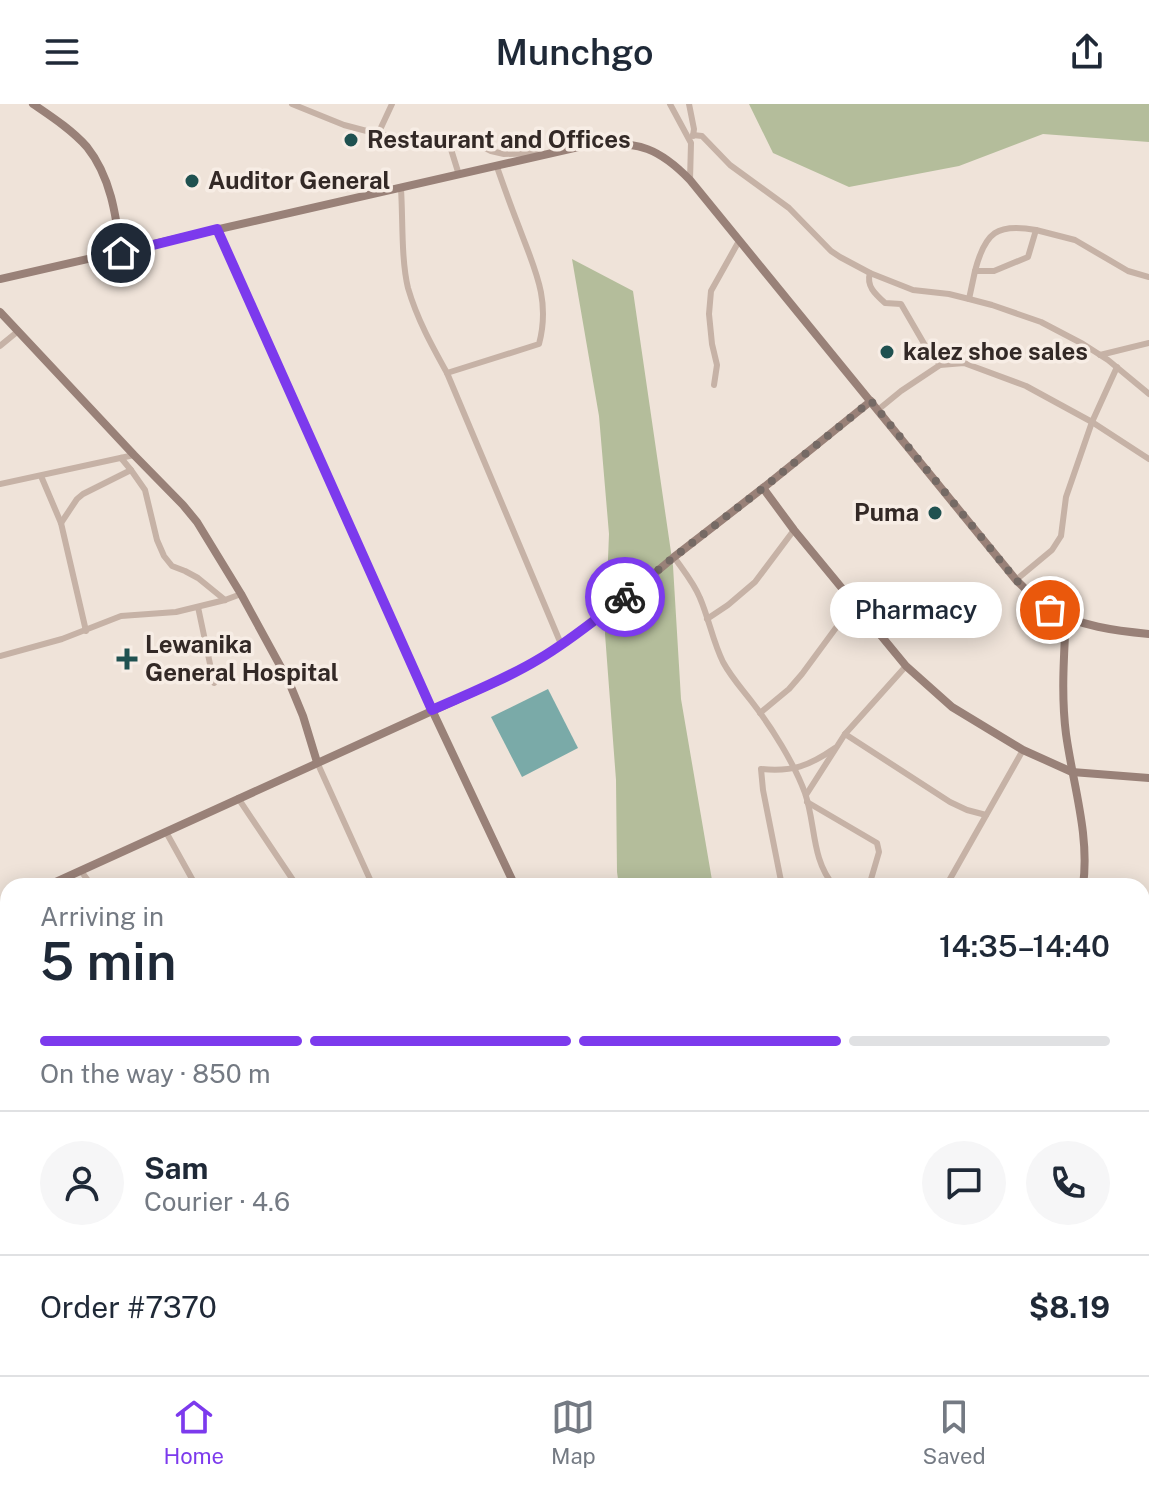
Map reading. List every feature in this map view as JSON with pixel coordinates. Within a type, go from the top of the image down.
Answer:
[{"type":"main road","points":[[33,104],[76,137],[97,161],[115,209],[121,253]]},
{"type":"main road","points":[[0,279],[596,143],[624,143],[655,151],[690,180],[1016,580],[1037,601],[1066,617],[1095,626],[1149,634]]},
{"type":"main road","points":[[217,229],[432,710],[511,878]]},
{"type":"main road","points":[[0,312],[183,505],[210,542],[289,682],[317,762]]},
{"type":"main road","points":[[65,878],[538,660],[630,594],[871,401]]},
{"type":"main road","points":[[763,488],[906,666],[952,707],[1023,750],[1072,772],[1149,778]]},
{"type":"main road","points":[[1066,617],[1063,708],[1083,834],[1084,878]]},
{"type":"street","points":[[292,104],[344,125],[378,134],[450,146],[477,144],[504,154],[552,153]]},
{"type":"street","points":[[378,134],[392,104]]},
{"type":"street","points":[[670,104],[691,143]]},
{"type":"street","points":[[689,104],[694,129],[690,180]]},
{"type":"street","points":[[693,135],[702,136],[730,165],[789,208],[831,251],[870,273],[913,290],[949,294],[1041,322],[1100,355],[1149,394]]},
{"type":"street","points":[[450,146],[459,175]]},
{"type":"street","points":[[447,373],[539,344],[543,330],[542,295],[536,270],[497,167]]},
{"type":"street","points":[[401,189],[406,274],[415,310],[447,373],[561,644]]},
{"type":"street","points":[[969,299],[978,257],[984,245],[995,231],[1010,227],[1075,240],[1128,271],[1149,277]]},
{"type":"street","points":[[975,271],[994,271],[1028,257],[1036,230]]},
{"type":"street","points":[[714,385],[717,365],[709,314],[711,291],[739,241]]},
{"type":"street","points":[[870,273],[872,290],[885,303],[901,304],[940,365]]},
{"type":"street","points":[[0,346],[17,332]]},
{"type":"street","points":[[1100,355],[1149,343]]},
{"type":"street","points":[[879,409],[940,365],[964,363],[1009,378],[1092,422],[1149,459]]},
{"type":"street","points":[[1016,580],[1052,550],[1061,536],[1066,497],[1092,422],[1117,367]]},
{"type":"street","points":[[0,484],[134,455]]},
{"type":"street","points":[[121,458],[145,490],[164,556],[172,566],[198,578],[225,600]]},
{"type":"street","points":[[61,523],[83,494],[131,470]]},
{"type":"street","points":[[41,476],[61,523],[86,631]]},
{"type":"street","points":[[707,619],[755,582],[794,530]]},
{"type":"street","points":[[674,557],[696,589],[724,664],[760,713],[794,769],[806,798],[820,863],[827,878]]},
{"type":"street","points":[[0,656],[86,631],[121,616],[176,612],[241,594]]},
{"type":"street","points":[[760,713],[802,674],[855,602]]},
{"type":"street","points":[[198,607],[214,683]]},
{"type":"street","points":[[806,798],[845,734],[906,666]]},
{"type":"street","points":[[845,734],[950,802],[986,815]]},
{"type":"street","points":[[780,878],[761,770],[794,769],[814,762],[835,748]]},
{"type":"street","points":[[951,878],[1023,750]]},
{"type":"street","points":[[317,762],[369,878]]},
{"type":"street","points":[[238,798],[292,878]]},
{"type":"street","points":[[806,798],[878,845],[878,859],[872,878]]},
{"type":"street","points":[[166,832],[192,878]]},
{"type":"street","points":[[81,871],[86,878]]},
{"type":"green space","points":[[749,104],[1149,104],[1149,142],[1043,134],[959,166],[849,187],[773,153]]},
{"type":"green space","points":[[572,259],[633,291],[673,566],[681,699],[712,878],[618,878],[616,780],[605,634],[609,534],[599,416]]},
{"type":"water","points":[[548,689],[578,748],[522,777],[491,717]]},
{"type":"way so far","points":[[625,597],[871,401],[1016,580],[1050,610]]},
{"type":"place","name":"Restaurant and Offices","points":[[351,140]]},
{"type":"place","name":"Auditor General","points":[[192,181]]},
{"type":"place","name":"kalez shoe sales","points":[[887,352]]},
{"type":"place","name":"Puma","points":[[935,513]]},
{"type":"place","name":"Pharmacy","points":[[1050,610]]},
{"type":"place","name":"Lewanika General Hospital","points":[[127,659]]},
{"type":"route","points":[[121,253],[217,229],[432,710],[538,660],[625,597]]}]
